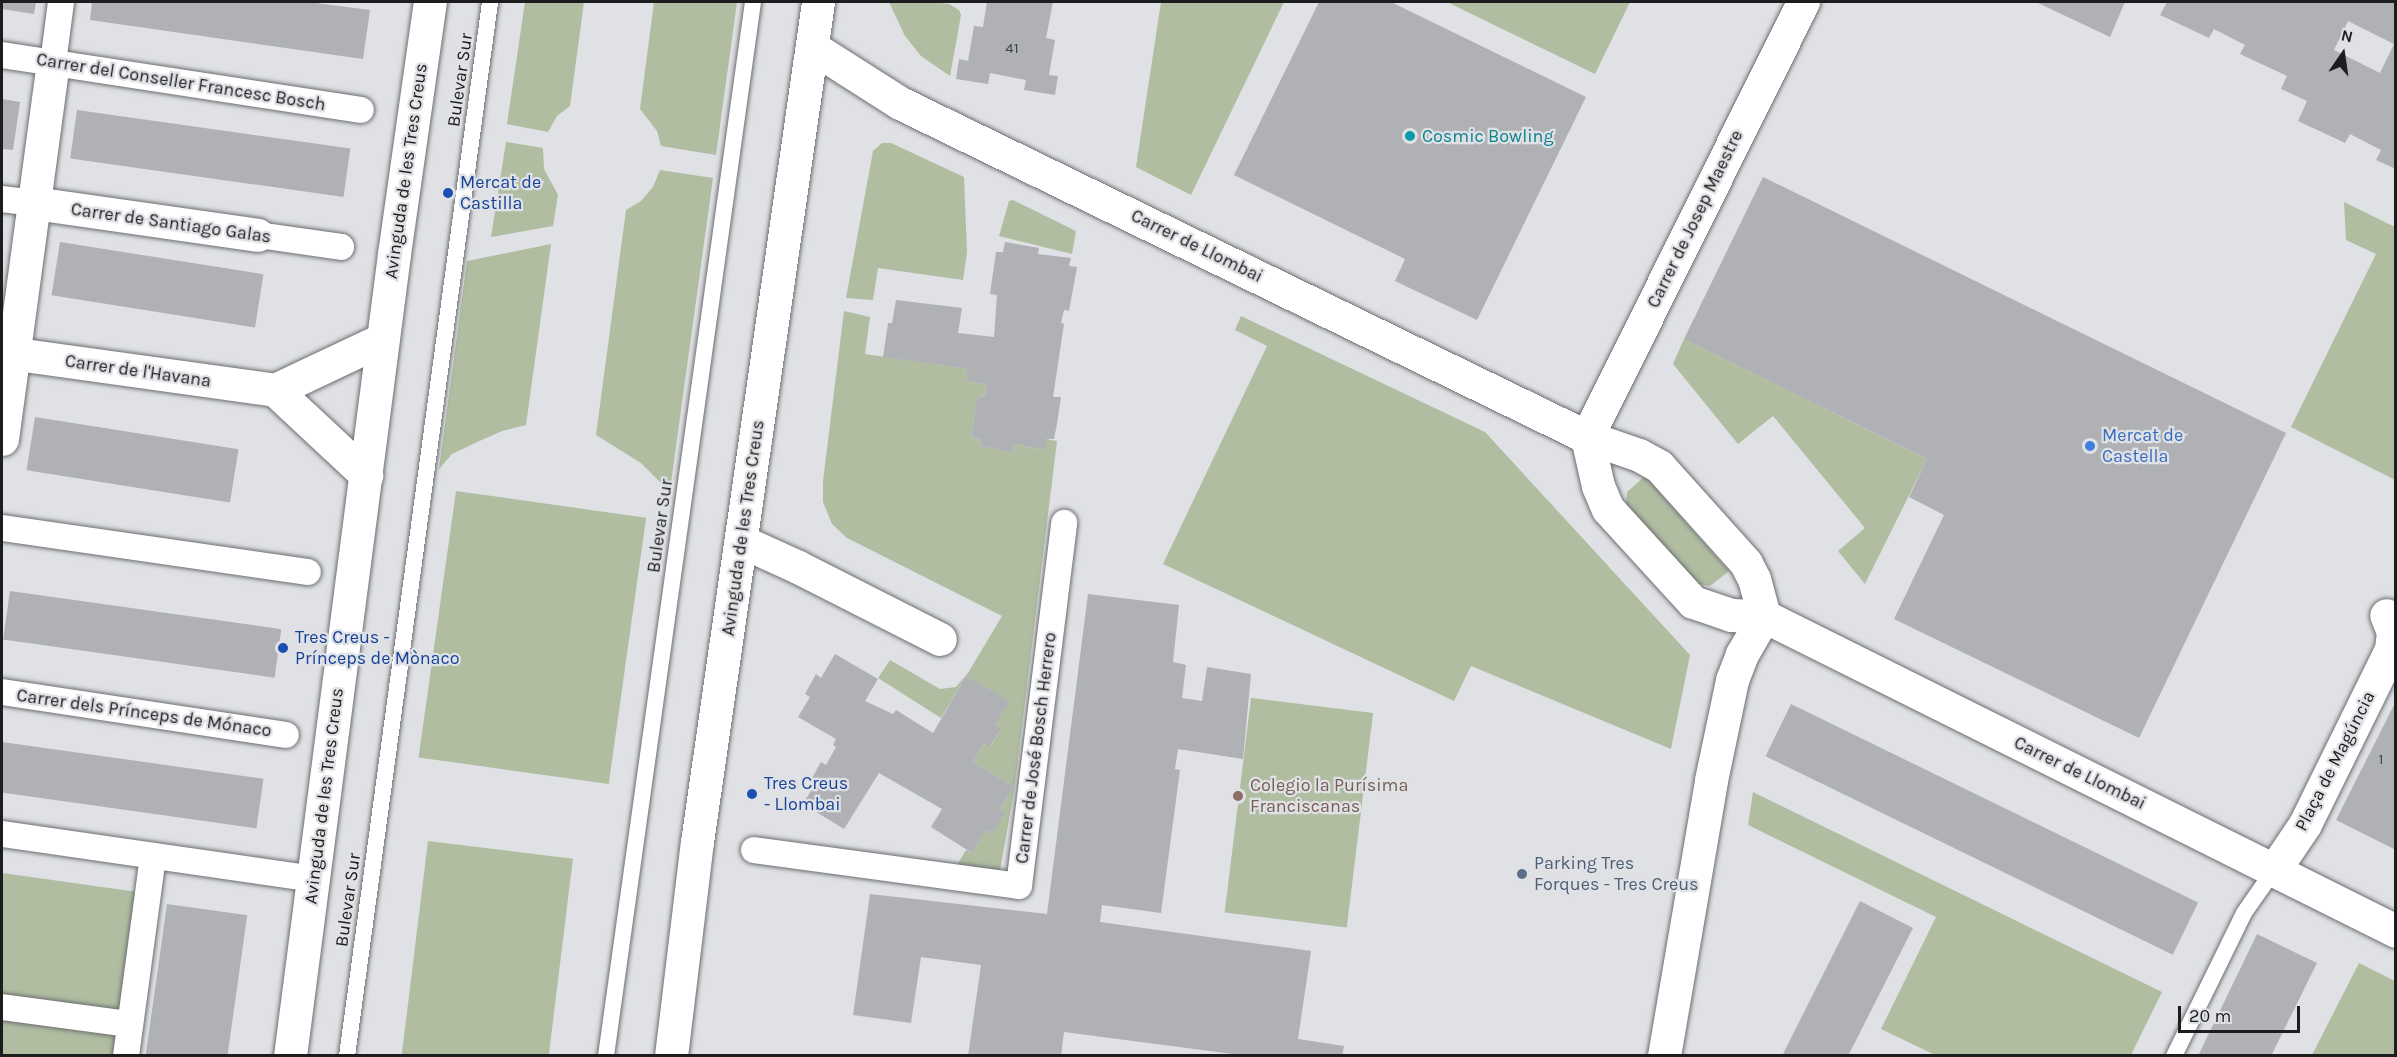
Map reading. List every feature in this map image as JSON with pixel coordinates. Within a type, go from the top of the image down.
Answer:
[{"type":"street","points":[[2,439],[7,353],[34,203],[61,2]]},
{"type":"street","name":"Avinguda de les Tres Creus","points":[[290,1056],[383,339],[430,2]]},
{"type":"street","name":"Avinguda de les Tres Creus","points":[[671,1056],[697,842],[818,2]]},
{"type":"street","name":"Carrer de Josep Maestre","points":[[1587,437],[1803,2]]},
{"type":"street","name":"Carrer de Llombai","points":[[812,47],[900,103],[1587,437],[1639,455],[1659,466],[1746,564],[1754,579],[1764,616]]},
{"type":"street","name":"Carrer del Conseller Francesc Bosch","points":[[2,55],[361,110]]},
{"type":"street","name":"Carrer de Santiago Galas","points":[[2,199],[341,248]]},
{"type":"street","points":[[366,475],[275,390],[383,339]]},
{"type":"street","name":"Carrer de l'Havana","points":[[7,353],[275,390]]},
{"type":"street","name":"Carrer de Llombai","points":[[1587,437],[1598,486],[1608,509],[1693,602],[1731,615],[1764,616],[2396,931]]},
{"type":"street","name":"Carrer de José Bosch Herrero","points":[[754,850],[1019,886],[1065,524]]},
{"type":"street","points":[[2,528],[308,572]]},
{"type":"street","points":[[741,541],[798,567],[940,639]]},
{"type":"street","name":"Plaça de Magúncia","points":[[2274,870],[2306,824],[2391,650],[2393,632],[2386,615]]},
{"type":"street","points":[[1664,1056],[1711,780],[1732,680],[1742,654],[1764,616]]},
{"type":"street","name":"Carrer dels Prínceps de Mónaco","points":[[2,692],[286,735]]},
{"type":"street","points":[[2,834],[313,879]]},
{"type":"street","points":[[126,1056],[153,856]]},
{"type":"street","points":[[2,1007],[130,1024]]},
{"type":"lane","name":"Bulevar Sur","points":[[347,1056],[490,2]]},
{"type":"lane","name":"Bulevar Sur","points":[[606,1056],[753,2]]},
{"type":"lane","points":[[2174,1056],[2244,913],[2274,870]]},
{"type":"green space","points":[[525,2],[584,2],[570,106],[557,116],[548,132],[507,124]]},
{"type":"green space","points":[[654,2],[737,2],[716,155],[661,146],[657,131],[640,109]]},
{"type":"green space","points":[[889,2],[932,2],[949,4],[959,10],[961,15],[950,76],[921,56],[905,36]]},
{"type":"green space","points":[[1161,2],[1284,2],[1191,195],[1136,167]]},
{"type":"green space","points":[[1447,2],[1630,2],[1595,74]]},
{"type":"green space","points":[[506,142],[543,148],[544,169],[558,195],[553,226],[491,237]]},
{"type":"green space","points":[[882,143],[891,143],[964,177],[967,252],[963,280],[878,268],[873,300],[846,298],[873,151]]},
{"type":"green space","points":[[660,170],[713,178],[669,497],[664,486],[641,463],[596,435],[626,210],[641,201],[653,187]]},
{"type":"green space","points":[[1013,200],[1076,231],[1072,254],[999,236],[1009,201]]},
{"type":"green space","points":[[2344,202],[2395,227],[2395,480],[2291,427],[2376,254],[2346,240]]},
{"type":"green space","points":[[551,244],[526,425],[502,431],[452,454],[439,469],[467,261]]},
{"type":"green space","points":[[844,311],[870,317],[865,354],[967,369],[966,381],[986,384],[985,397],[977,396],[971,437],[981,439],[980,446],[1013,453],[1014,444],[1044,450],[1046,439],[1057,441],[1014,792],[1000,870],[957,865],[966,850],[972,853],[986,830],[992,834],[1004,814],[999,810],[1014,787],[973,762],[984,744],[991,746],[1001,728],[995,724],[1009,701],[966,676],[941,718],[878,678],[890,660],[940,689],[956,687],[968,673],[1002,616],[847,538],[832,524],[823,502],[823,481]]},
{"type":"green space","points":[[1241,316],[1485,432],[1690,655],[1671,749],[1471,666],[1454,701],[1163,564],[1267,346],[1235,330]]},
{"type":"green space","points":[[1684,339],[1927,459],[1865,584],[1838,551],[1865,528],[1773,416],[1738,444],[1673,364]]},
{"type":"green space","points":[[1645,476],[1729,571],[1710,586],[1698,584],[1626,506],[1627,492]]},
{"type":"green space","points":[[456,491],[646,518],[609,784],[419,757]]},
{"type":"green space","points":[[1251,698],[1373,713],[1347,927],[1225,912]]},
{"type":"green space","points":[[1753,792],[2162,992],[2131,1055],[1935,1055],[1881,1029],[1936,917],[1748,825]]},
{"type":"green space","points":[[428,841],[573,859],[549,1056],[402,1055]]},
{"type":"green space","points":[[2,873],[138,892],[116,1055],[2,1056]]},
{"type":"green space","points":[[2359,963],[2395,981],[2395,1055],[2312,1055]]},
{"type":"building","points":[[2,2],[36,2],[34,14],[2,9]]},
{"type":"building","points":[[92,2],[308,2],[370,10],[363,59],[90,20]]},
{"type":"building","points":[[987,2],[1053,2],[1046,38],[1055,40],[1049,75],[1058,76],[1055,95],[1024,90],[1026,80],[990,73],[988,84],[956,79],[959,59],[968,61],[974,26],[983,27]]},
{"type":"building","name":"Cosmic Bowling","points":[[1319,2],[1391,2],[1586,97],[1477,320],[1395,281],[1405,259],[1234,175]]},
{"type":"building","points":[[2036,2],[2125,2],[2110,37]]},
{"type":"building","points":[[2167,2],[2396,2],[2396,169],[2376,160],[2381,150],[2350,134],[2345,143],[2298,121],[2307,101],[2281,89],[2287,76],[2240,54],[2245,45],[2214,29],[2209,38],[2160,15]],"holes":[[[2348,21],[2394,44],[2380,73],[2334,50]]]},
{"type":"building","points":[[2,99],[20,102],[13,150],[2,149]]},
{"type":"building","points":[[77,110],[350,148],[343,197],[70,159]]},
{"type":"building","name":"Mercat de Castella","points":[[1763,177],[2286,433],[2139,738],[1894,619],[1944,515],[1909,497],[1927,459],[1684,339]]},
{"type":"building","points":[[60,242],[263,274],[255,328],[52,295]]},
{"type":"building","points":[[1005,242],[1039,248],[1038,254],[1071,258],[1069,266],[1077,267],[1069,311],[1064,310],[1061,323],[1064,324],[1053,397],[1061,397],[1057,424],[1054,439],[1046,439],[1045,450],[1014,444],[1013,453],[980,446],[981,439],[971,437],[977,396],[985,397],[986,384],[966,381],[967,369],[883,357],[888,323],[892,323],[896,300],[962,308],[958,333],[994,337],[997,295],[990,294],[996,252],[1003,252]]},
{"type":"building","points":[[35,417],[238,449],[230,503],[27,470]]},
{"type":"building","points":[[10,591],[281,629],[275,678],[3,640]]},
{"type":"building","points":[[1088,594],[1179,605],[1173,662],[1186,665],[1182,698],[1202,701],[1207,667],[1251,674],[1243,759],[1178,749],[1175,769],[1180,770],[1161,913],[1102,905],[1100,922],[1311,951],[1298,1039],[1344,1046],[1342,1056],[1248,1056],[1064,1032],[1061,1056],[968,1056],[981,965],[921,957],[911,1023],[853,1015],[870,894],[1047,914]]},
{"type":"building","points":[[835,654],[878,679],[865,701],[893,714],[896,710],[933,733],[966,676],[1010,701],[995,724],[1001,728],[990,747],[984,744],[973,762],[1014,787],[999,810],[1005,813],[992,834],[986,830],[972,853],[931,827],[942,809],[879,773],[844,829],[803,804],[817,781],[812,778],[821,762],[826,765],[836,747],[833,745],[836,739],[798,717],[810,697],[805,694],[816,674],[821,678]]},
{"type":"building","points":[[2396,701],[2396,850],[2336,820]]},
{"type":"building","points":[[1791,704],[2198,903],[2173,955],[1766,756]]},
{"type":"building","points":[[2,742],[263,779],[256,828],[2,792]]},
{"type":"building","points":[[1860,901],[1913,928],[1848,1056],[1782,1056]]},
{"type":"building","points":[[167,904],[247,915],[227,1056],[146,1056]]},
{"type":"building","points":[[2257,934],[2317,963],[2271,1056],[2198,1056]]},
{"type":"place","name":"Cosmic Bowling","points":[[1410,136]]},
{"type":"place","name":"Mercat de Castilla","points":[[448,193]]},
{"type":"place","name":"Mercat de Castella","points":[[2090,446]]},
{"type":"place","name":"Tres Creus - Prínceps de Mònaco","points":[[283,648]]},
{"type":"place","name":"Tres Creus - Llombai","points":[[752,794]]},
{"type":"place","name":"Colegio la Purísima Franciscanas","points":[[1238,796]]},
{"type":"place","name":"Parking Tres Forques - Tres Creus","points":[[1522,874]]}]
